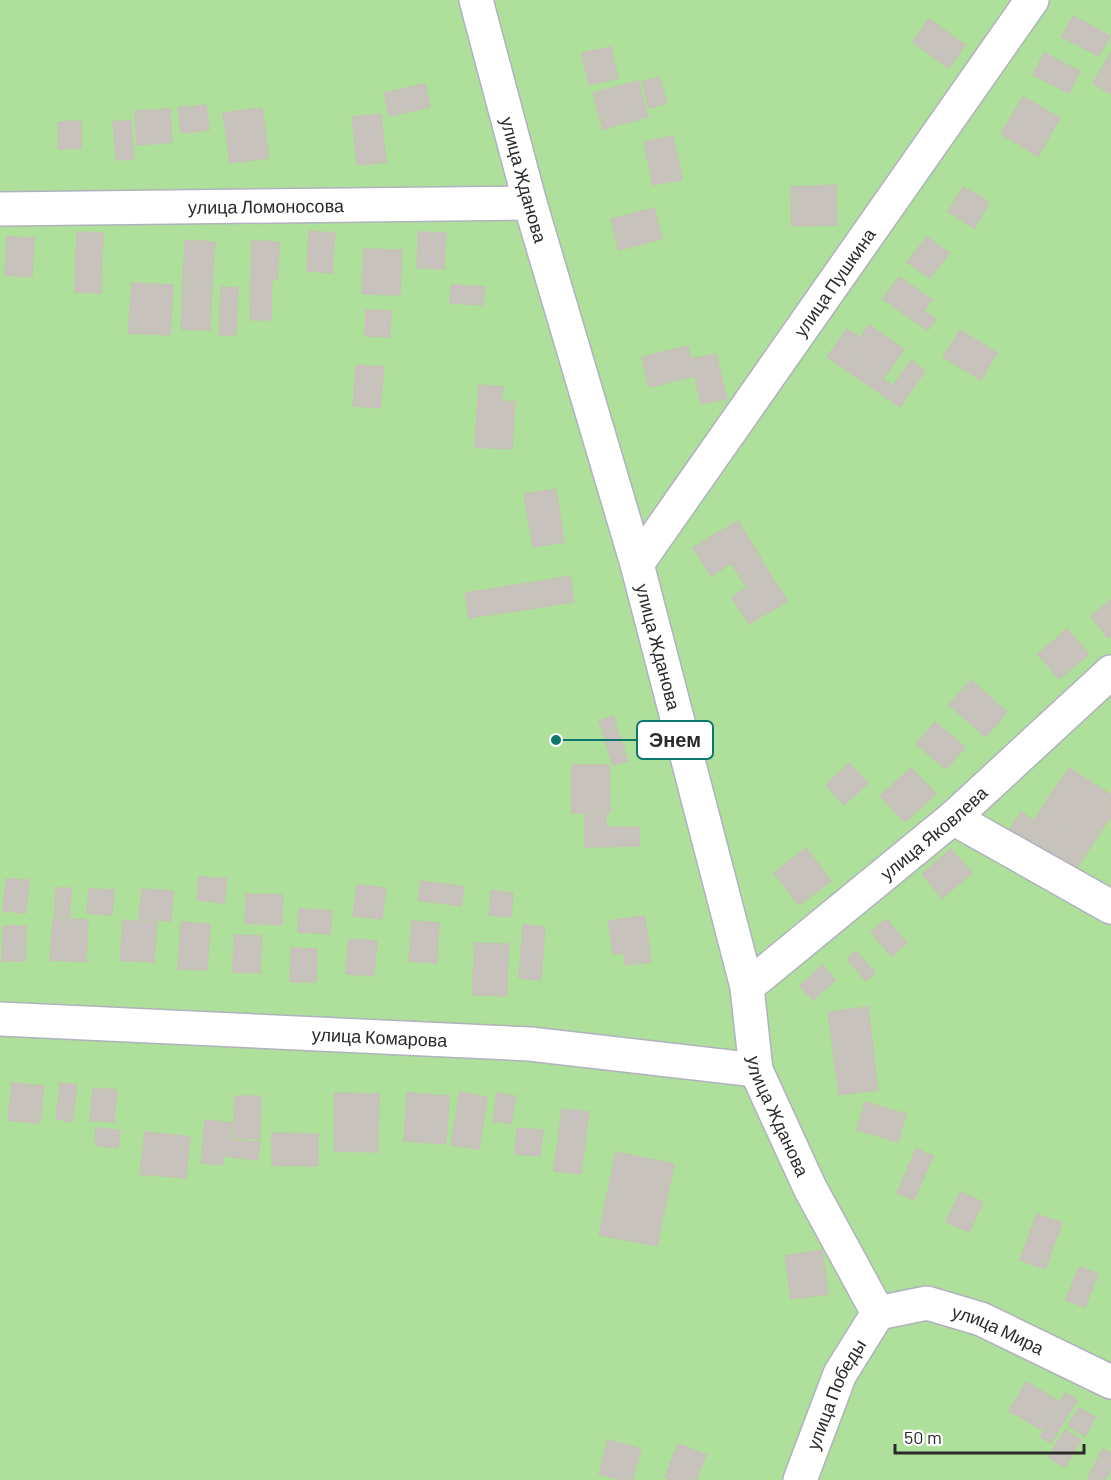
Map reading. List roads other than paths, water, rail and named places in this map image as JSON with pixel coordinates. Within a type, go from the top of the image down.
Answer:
[{"type":"street","name":"улица Жданова","points":[[476,0],[530,203],[637,564],[747,987],[756,1070],[810,1188],[878,1313]]},
{"type":"street","name":"улица Пушкина","points":[[637,564],[1032,0]]},
{"type":"street","name":"улица Ломоносова","points":[[0,209],[530,203]]},
{"type":"street","name":"улица Яковлева","points":[[747,987],[952,818],[1111,672]]},
{"type":"street","points":[[952,818],[1111,907]]},
{"type":"street","name":"улица Комарова","points":[[0,1019],[530,1044],[756,1070]]},
{"type":"street","name":"улица Мира","points":[[878,1313],[927,1303],[960,1312],[981,1319],[1111,1383]]},
{"type":"street","name":"улица Победы","points":[[800,1480],[840,1374],[878,1313]]},
{"type":"place","name":"Энем","points":[[556,740]]}]
